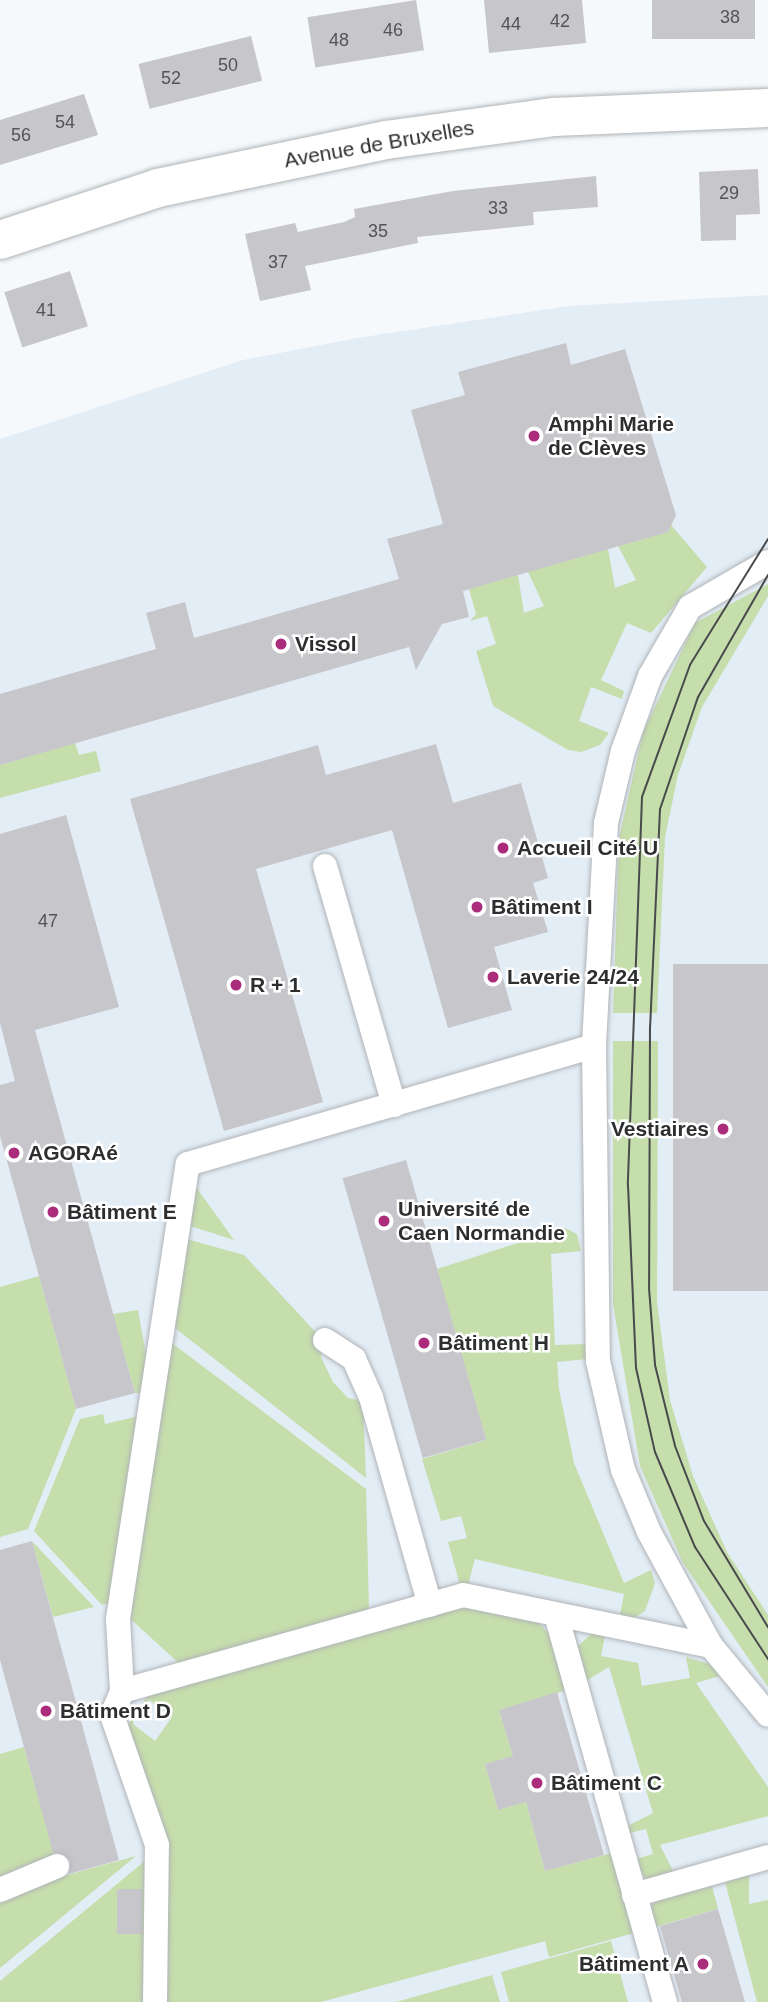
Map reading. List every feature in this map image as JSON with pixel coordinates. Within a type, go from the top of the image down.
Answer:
[{"type":"street","name":"Avenue de Bruxelles","points":[[0,240],[158,188],[386,140],[554,117],[768,108]]},
{"type":"lane","points":[[768,562],[690,607],[650,676],[623,751],[606,822],[594,1046],[598,1361],[623,1470],[649,1532],[711,1646],[768,1715]]},
{"type":"lane","points":[[325,866],[394,1105]]},
{"type":"lane","points":[[155,2002],[157,1845],[112,1715],[122,1691],[118,1619],[188,1164],[594,1046]]},
{"type":"lane","points":[[325,1340],[354,1359],[371,1397],[430,1605]]},
{"type":"lane","points":[[122,1691],[463,1595],[557,1618],[711,1646]]},
{"type":"lane","points":[[557,1618],[665,2002]]},
{"type":"lane","points":[[634,1895],[768,1857]]},
{"type":"lane","points":[[0,1890],[57,1866]]},
{"type":"shaded area","name":"Université de Caen Normandie","points":[[768,295],[768,2002],[0,2002],[0,439],[243,360],[357,338],[569,306]]},
{"type":"green space","points":[[671,525],[707,567],[651,633],[627,623],[601,680],[624,691],[622,699],[591,687],[579,721],[609,733],[600,745],[581,752],[568,750],[493,706],[476,651],[496,644],[487,616],[470,621],[476,614],[469,589],[518,575],[524,613],[544,606],[528,572],[608,549],[615,588],[636,580],[618,546],[668,532]]},
{"type":"green space","points":[[768,584],[768,596],[702,707],[678,775],[665,837],[657,1013],[613,1013],[619,838],[643,732],[695,623]]},
{"type":"green space","points":[[75,743],[79,755],[96,751],[101,771],[0,798],[0,765]]},
{"type":"green space","points":[[613,1041],[658,1041],[657,1302],[670,1400],[693,1476],[727,1552],[768,1615],[768,1687],[683,1563],[640,1466],[613,1304]]},
{"type":"green space","points":[[191,1180],[234,1240],[184,1224]]},
{"type":"green space","points":[[565,1228],[577,1234],[581,1251],[551,1254],[555,1345],[586,1344],[587,1359],[557,1362],[559,1389],[574,1463],[624,1583],[651,1570],[655,1583],[645,1611],[634,1618],[619,1620],[624,1594],[475,1559],[468,1585],[460,1585],[448,1542],[467,1538],[461,1516],[441,1521],[422,1459],[486,1440],[437,1269]]},
{"type":"green space","points":[[183,1238],[244,1255],[323,1340],[321,1357],[333,1382],[348,1398],[363,1401],[366,1478],[170,1324]]},
{"type":"green space","points":[[39,1276],[76,1409],[28,1529],[0,1537],[0,1287]]},
{"type":"green space","points":[[138,1310],[147,1360],[143,1393],[135,1393],[113,1314]]},
{"type":"green space","points":[[169,1341],[366,1489],[369,1611],[182,1666],[125,1614]]},
{"type":"green space","points":[[103,1414],[105,1424],[139,1416],[111,1603],[102,1605],[34,1531],[80,1419]]},
{"type":"green space","points":[[32,1541],[94,1607],[53,1617]]},
{"type":"green space","points":[[465,1605],[538,1622],[549,1634],[567,1690],[499,1710],[513,1756],[485,1764],[498,1810],[526,1802],[545,1871],[612,1853],[634,1933],[549,1957],[545,1941],[321,2002],[167,2002],[167,1847],[126,1727],[136,1713],[133,1724],[155,1741],[172,1717],[149,1700],[141,1705],[148,1696]]},
{"type":"green space","points":[[592,1633],[605,1636],[601,1656],[638,1663],[642,1686],[690,1678],[686,1657],[709,1664],[720,1676],[696,1683],[768,1787],[768,1816],[660,1845],[675,1875],[647,1880],[633,1860],[653,1854],[646,1829],[626,1834],[624,1828],[653,1813],[609,1667],[584,1682],[574,1650]]},
{"type":"green space","points":[[24,1747],[55,1857],[0,1880],[0,1754]]},
{"type":"green space","points":[[136,1856],[0,1968],[0,1903],[60,1877]]},
{"type":"green space","points":[[146,1860],[145,2002],[0,2002],[0,1981]]},
{"type":"green space","points":[[749,1875],[749,1904],[768,1900],[768,2002],[757,2002],[725,1882]]},
{"type":"green space","points":[[712,1886],[718,1909],[655,1927],[650,1908],[655,1902]]},
{"type":"green space","points":[[611,1941],[628,2002],[509,2002],[501,1972]]},
{"type":"green space","points":[[492,1975],[500,2002],[396,2002]]},
{"type":"building","points":[[416,0],[424,50],[315,68],[307,17]]},
{"type":"building","points":[[484,0],[582,0],[586,43],[489,53]]},
{"type":"building","points":[[652,0],[755,0],[755,39],[652,39]]},
{"type":"building","points":[[251,36],[262,81],[150,109],[138,64]]},
{"type":"building","points":[[84,94],[98,135],[0,165],[0,120]]},
{"type":"building","points":[[758,169],[760,214],[736,215],[736,240],[701,241],[699,172]]},
{"type":"building","points":[[596,176],[598,207],[533,212],[534,225],[417,237],[418,243],[305,266],[311,290],[260,301],[245,234],[295,223],[298,232],[344,222],[355,217],[354,209],[453,191]]},
{"type":"building","points":[[70,271],[88,326],[22,347],[4,292]]},
{"type":"building","points":[[566,343],[571,365],[625,349],[676,515],[668,532],[463,591],[469,617],[442,624],[416,670],[409,647],[0,765],[0,694],[156,649],[146,613],[185,602],[194,638],[399,579],[387,539],[443,524],[411,410],[465,395],[458,372]]},
{"type":"building","points":[[436,744],[453,803],[521,783],[548,878],[533,883],[548,932],[494,947],[512,1010],[448,1028],[392,830],[256,869],[323,1102],[224,1131],[130,799],[318,745],[326,775]]},
{"type":"building","points":[[66,815],[119,1007],[35,1030],[135,1393],[76,1409],[0,1136],[0,1085],[15,1081],[0,1023],[0,834]]},
{"type":"building","name":"Vestiaires","points":[[673,964],[768,964],[768,1291],[673,1291]]},
{"type":"building","name":"Bâtiment H","points":[[406,1160],[486,1440],[423,1458],[343,1178]]},
{"type":"building","name":"Bâtiment D","points":[[32,1541],[119,1860],[69,1874],[70,1860],[53,1852],[0,1660],[0,1550]]},
{"type":"building","name":"Bâtiment C","points":[[557,1692],[604,1855],[545,1871],[526,1802],[498,1810],[485,1764],[513,1756],[499,1710]]},
{"type":"building","points":[[117,1889],[142,1889],[142,1934],[117,1934]]},
{"type":"building","name":"Bâtiment A","points":[[718,1909],[745,2002],[682,2002],[660,1926]]},
{"type":"tram line","points":[[768,539],[690,665],[642,797],[628,1185],[636,1368],[655,1452],[695,1547],[768,1659]]},
{"type":"tram line","points":[[768,575],[698,697],[660,809],[650,1026],[649,1288],[655,1365],[675,1446],[704,1521],[768,1627]]},
{"type":"place","name":"Amphi Marie de Clèves","points":[[534,436]]},
{"type":"place","name":"Vissol","points":[[281,644]]},
{"type":"place","name":"Accueil Cité U","points":[[503,848]]},
{"type":"place","name":"Bâtiment I","points":[[477,907]]},
{"type":"place","name":"Laverie 24/24","points":[[493,977]]},
{"type":"place","name":"R + 1","points":[[236,985]]},
{"type":"place","name":"Vestiaires","points":[[723,1129]]},
{"type":"place","name":"AGORAé","points":[[14,1153]]},
{"type":"place","name":"Bâtiment E","points":[[53,1212]]},
{"type":"place","name":"Université de Caen Normandie","points":[[384,1221]]},
{"type":"place","name":"Bâtiment H","points":[[424,1343]]},
{"type":"place","name":"Bâtiment D","points":[[46,1711]]},
{"type":"place","name":"Bâtiment C","points":[[537,1783]]},
{"type":"place","name":"Bâtiment A","points":[[703,1964]]}]
